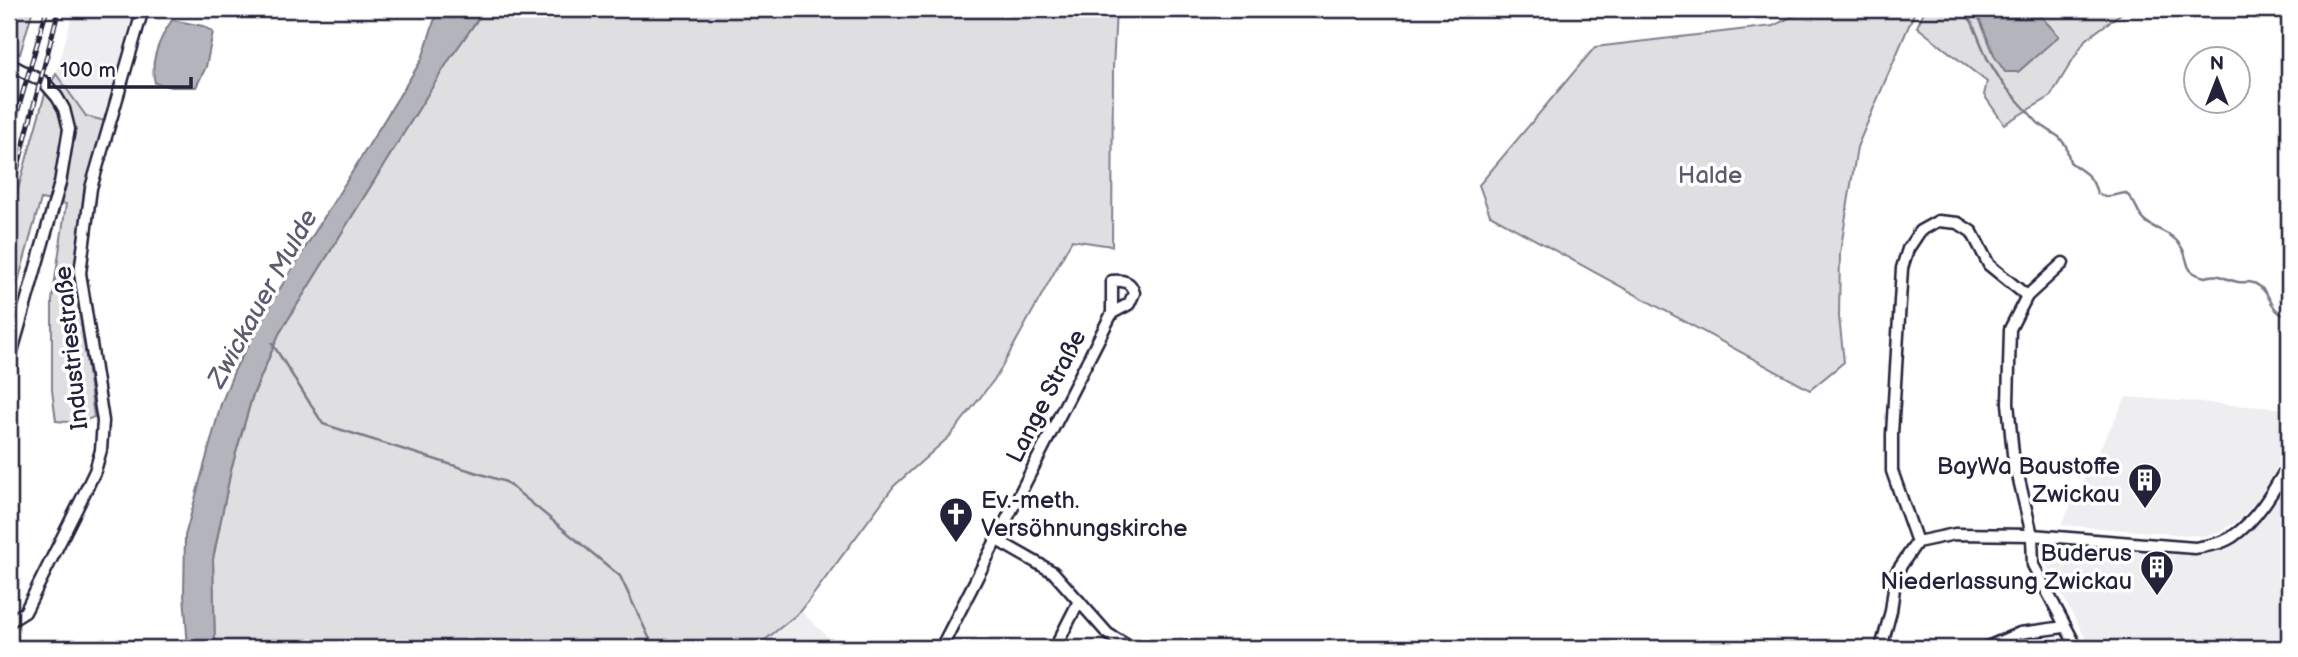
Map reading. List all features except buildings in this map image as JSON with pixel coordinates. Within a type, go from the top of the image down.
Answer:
[{"type":"street","name":"Industriestraße","points":[[9,622],[25,612],[95,471],[101,450],[103,421],[80,273],[91,188],[143,9]]},
{"type":"street","points":[[9,64],[44,82],[64,109],[69,129],[60,183],[9,362]]},
{"type":"street","points":[[1917,542],[1892,471],[1902,268],[1908,249],[1920,231],[1938,221],[1958,223],[1972,232],[1989,265],[2027,296]]},
{"type":"street","points":[[2063,263],[2027,296],[2010,329],[2008,403],[2013,454],[2032,535],[2032,565],[2077,648]]},
{"type":"street","name":"Lange Straße","points":[[941,648],[1112,313]]},
{"type":"street","points":[[1881,648],[1891,611],[1896,573],[1917,542],[1955,534],[2032,535],[2195,548],[2217,544],[2231,538],[2256,515],[2289,464]]},
{"type":"street","points":[[2278,483],[2289,492]]},
{"type":"street","points":[[995,539],[1053,572],[1108,634],[1130,648]]},
{"type":"street","points":[[1055,648],[1079,601]]},
{"type":"street","points":[[1985,648],[2020,633],[2064,627]]},
{"type":"shaded area","points":[[74,9],[134,9],[105,121],[86,116],[56,74]]},
{"type":"shaded area","points":[[443,9],[485,9],[449,60],[279,334],[252,397],[231,470],[213,559],[215,648],[188,648],[184,594],[185,536],[221,404],[235,369],[276,295],[422,59],[434,21]]},
{"type":"shaded area","points":[[1973,9],[2034,9],[2059,36],[2018,72],[2005,72],[1995,57]]},
{"type":"shaded area","points":[[172,20],[203,26],[213,32],[206,67],[196,87],[171,87],[155,83],[153,67],[157,50]]},
{"type":"shaded area","points":[[2126,397],[2289,409],[2289,445],[2261,497],[2237,522],[2218,532],[2203,536],[2061,525]]},
{"type":"shaded area","points":[[2281,494],[2289,500],[2289,648],[2091,648],[2052,577],[2043,554],[2047,548],[2057,544],[2190,553],[2224,547],[2261,520]]},
{"type":"shaded area","points":[[801,611],[839,648],[755,648]]},
{"type":"green space","points":[[9,9],[33,9],[20,54],[9,49]]},
{"type":"green space","points":[[485,9],[1116,9],[1112,246],[1072,240],[997,376],[950,436],[894,486],[801,611],[755,648],[215,648],[213,559],[231,470],[252,398],[279,334],[449,60]]},
{"type":"green space","name":"Halde","points":[[1807,9],[1916,9],[1857,147],[1840,253],[1839,317],[1844,362],[1810,390],[1490,215],[1479,185],[1595,47],[1773,26]]},
{"type":"green space","points":[[1925,9],[2127,9],[2085,40],[2050,97],[2004,124],[1984,95],[1987,82],[1917,27]]},
{"type":"green space","points":[[56,74],[86,116],[105,121],[79,251],[78,298],[94,417],[80,423],[56,421],[52,390],[52,301],[66,204],[41,199],[9,314],[9,221],[45,94]]},
{"type":"waterway","points":[[1962,9],[1972,22],[1987,58],[2003,84],[2038,123],[2059,137],[2066,146],[2070,162],[2090,178],[2097,193],[2105,197],[2125,193],[2144,220],[2176,240],[2192,272],[2205,277],[2218,276],[2256,284],[2264,290],[2277,311],[2289,318]]},
{"type":"waterway","points":[[272,343],[323,424],[506,482],[620,576],[654,648]]},
{"type":"railway","points":[[9,141],[47,9]]},
{"type":"railway","points":[[9,201],[59,9]]},
{"type":"place","name":"BayWa Baustoffe Zwickau","points":[[2145,510]]},
{"type":"place","name":"Ev.-meth. Versöhnungskirche","points":[[956,544]]},
{"type":"place","name":"Buderus Niederlassung Zwickau","points":[[2157,597]]},
{"type":"water label","name":"Zwickauer Mulde","points":[[262,298]]}]
